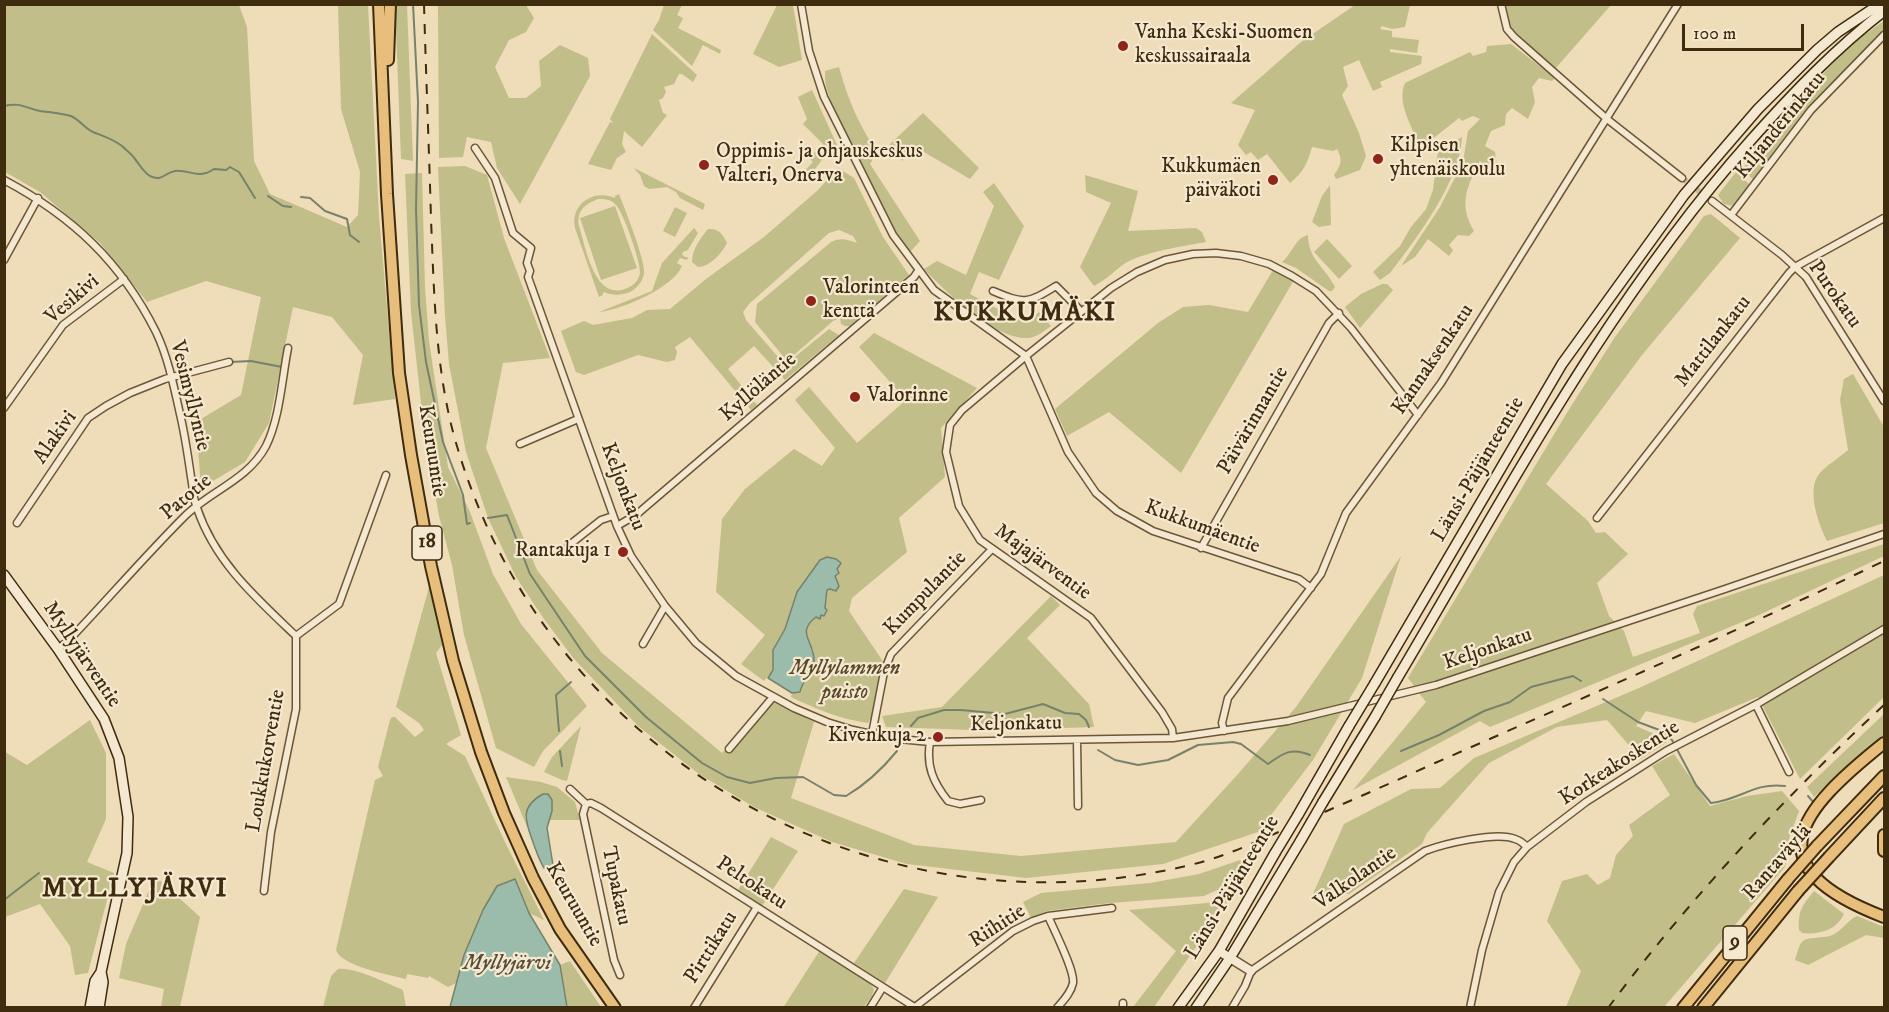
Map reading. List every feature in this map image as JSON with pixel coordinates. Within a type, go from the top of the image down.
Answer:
[{"type":"highway","name":"Keuruuntie","points":[[380,4],[384,135],[399,373],[427,543],[453,661],[485,762],[504,813],[533,878],[560,929],[615,1008]]},
{"type":"highway","points":[[384,135],[390,4]]},
{"type":"highway","points":[[1884,743],[1853,769],[1814,809],[1803,831],[1801,846],[1804,863],[1832,892],[1884,917]]},
{"type":"highway","name":"Rantaväylä","points":[[1683,1008],[1788,879],[1884,776]]},
{"type":"highway","name":"Rantaväylä","points":[[1703,1008],[1798,891],[1884,798]]},
{"type":"highway","points":[[1884,835],[1884,851]]},
{"type":"main road","name":"Länsi-Päijänteentie","points":[[1178,1008],[1219,951],[1562,364],[1684,195],[1758,109],[1817,50],[1838,32],[1880,4]]},
{"type":"main road","name":"Länsi-Päijänteentie","points":[[1196,1008],[1230,958],[1559,404],[1606,331],[1693,208],[1745,147],[1806,80],[1848,40],[1884,11]]},
{"type":"main road","name":"Myllyjärventie","points":[[4,575],[58,649],[104,719],[119,758],[128,817],[127,854],[101,972],[95,981],[90,1008]]},
{"type":"main road","name":"Myllyjärventie","points":[[99,1008],[103,982],[101,972]]},
{"type":"street","points":[[801,4],[809,51],[824,97],[893,235],[934,290],[1026,356]]},
{"type":"street","points":[[1501,4],[1507,29],[1514,37],[1607,119],[1682,178]]},
{"type":"street","name":"Kannaksenkatu","points":[[1224,731],[1222,723],[1228,698],[1311,588],[1323,569],[1346,513],[1418,415],[1486,313],[1678,4]]},
{"type":"street","name":"Kiljanderinkatu","points":[[1731,215],[1811,110],[1884,35]]},
{"type":"street","name":"Keljonkatu","points":[[475,148],[495,178],[513,233],[531,248],[527,263],[530,271],[528,277],[617,526],[632,556],[665,606],[696,643],[736,676],[773,697],[827,722],[872,735],[930,742],[1173,738],[1288,721],[1436,685],[1671,608],[1884,534]]},
{"type":"street","name":"Vesimyllyntie","points":[[4,180],[38,198],[64,217],[97,246],[124,279],[156,333],[172,377],[186,441],[196,507],[215,547],[236,577],[296,636]]},
{"type":"street","points":[[4,260],[38,198]]},
{"type":"street","name":"Purokatu","points":[[1712,201],[1806,277],[1884,401]]},
{"type":"street","name":"Mattilankatu","points":[[1597,518],[1795,267],[1884,218]]},
{"type":"street","name":"Majajärventie","points":[[1173,738],[1172,729],[1162,712],[1091,618],[980,540],[959,506],[946,452],[950,426],[962,410],[1111,288],[1137,272],[1165,260],[1193,254],[1231,255],[1269,264],[1316,291],[1339,313],[1418,415]]},
{"type":"street","name":"Kyllöläntie","points":[[617,526],[636,515],[918,271]]},
{"type":"street","name":"Vesikivi","points":[[4,408],[63,325],[124,279]]},
{"type":"street","points":[[993,291],[1017,301],[1034,300],[1056,286],[1078,308]]},
{"type":"street","name":"Päivärinnantie","points":[[1201,548],[1329,323],[1339,313]]},
{"type":"street","name":"Patotie","points":[[58,649],[185,515],[246,471],[266,446],[273,429],[288,348]]},
{"type":"street","name":"Kukkumäentie","points":[[1026,356],[1068,452],[1096,493],[1117,511],[1153,531],[1299,579],[1311,588]]},
{"type":"street","name":"Alakivi","points":[[17,523],[88,418],[130,393],[172,377],[229,362]]},
{"type":"street","points":[[520,444],[578,419]]},
{"type":"street","points":[[296,636],[339,604],[386,475]]},
{"type":"street","points":[[568,546],[601,520],[613,516]]},
{"type":"street","name":"Kumpulantie","points":[[872,735],[884,672],[891,654],[992,549]]},
{"type":"street","points":[[643,644],[665,606]]},
{"type":"street","name":"Korkeakoskentie","points":[[1470,1008],[1482,951],[1499,892],[1514,862],[1527,847],[1586,802],[1666,751],[1756,705],[1822,668],[1884,629]]},
{"type":"street","name":"Loukkukorventie","points":[[264,891],[271,832],[296,709],[296,636]]},
{"type":"street","points":[[729,749],[773,697]]},
{"type":"street","points":[[1756,705],[1789,772]]},
{"type":"street","points":[[1077,740],[1078,806]]},
{"type":"street","points":[[930,742],[927,758],[931,771],[948,801],[960,804],[981,800]]},
{"type":"street","name":"Peltokatu","points":[[570,789],[586,804],[591,803],[601,808],[915,1007]]},
{"type":"street","name":"Tupakatu","points":[[586,804],[583,814],[614,960],[620,975]]},
{"type":"street","name":"Valkolantie","points":[[1232,1008],[1251,971],[1425,851],[1442,844],[1498,836],[1515,838],[1527,847]]},
{"type":"street","name":"Pirttikatu","points":[[694,1008],[757,907]]},
{"type":"street","name":"Riihitie","points":[[915,1007],[1013,931],[1048,916],[1112,908]]},
{"type":"street","points":[[1048,916],[1071,972],[1073,983],[1069,993],[1057,1008]]},
{"type":"street","points":[[1219,951],[1251,971]]},
{"type":"street","points":[[870,1008],[883,987]]},
{"type":"green space","points":[[1504,4],[1611,5],[1555,69],[1510,27]]},
{"type":"green space","points":[[4,5],[239,5],[247,27],[254,161],[270,194],[347,227],[358,215],[360,172],[341,109],[338,5],[368,5],[379,216],[395,399],[353,405],[363,355],[332,317],[293,307],[269,423],[245,462],[201,488],[196,422],[241,395],[261,297],[206,281],[147,302],[100,243],[40,192],[5,172]]},
{"type":"green space","points":[[395,5],[407,5],[413,161],[401,159]]},
{"type":"green space","points":[[438,5],[526,5],[534,18],[526,32],[509,40],[495,67],[509,98],[526,98],[541,86],[539,61],[560,45],[588,58],[590,76],[520,204],[497,168],[491,142],[467,137],[463,157],[439,158]]},
{"type":"green space","points":[[664,5],[682,5],[677,15],[683,18],[678,28],[721,50],[720,54],[703,45],[692,66],[653,30]]},
{"type":"green space","points":[[777,5],[793,5],[802,60],[779,67],[753,54]]},
{"type":"green space","points":[[1355,5],[1410,5],[1405,27],[1392,29],[1382,26],[1380,29],[1392,31],[1392,37],[1419,40],[1417,53],[1390,49],[1390,52],[1422,56],[1421,64],[1380,82],[1382,87],[1373,91],[1359,60],[1343,67],[1348,86],[1342,95],[1359,133],[1366,156],[1360,170],[1336,179],[1334,175],[1341,159],[1337,149],[1333,151],[1312,147],[1304,167],[1290,183],[1267,154],[1258,160],[1251,152],[1246,155],[1238,145],[1255,110],[1231,103],[1301,42]]},
{"type":"green space","points":[[1884,21],[1884,32],[1807,108],[1753,179],[1741,170],[1752,157],[1752,150],[1852,43]]},
{"type":"green space","points":[[652,34],[697,75],[693,82],[679,74],[674,84],[664,87],[666,92],[659,100],[663,113],[667,115],[642,147],[624,131],[622,144],[626,152],[617,158],[611,170],[588,164],[610,122],[613,123],[610,119]]},
{"type":"green space","points":[[1511,44],[1555,78],[1552,81],[1539,78],[1532,87],[1535,102],[1528,119],[1512,108],[1506,114],[1505,125],[1491,131],[1485,146],[1495,152],[1497,166],[1493,172],[1480,161],[1466,196],[1466,212],[1474,231],[1469,236],[1458,235],[1449,245],[1453,250],[1449,256],[1428,239],[1415,257],[1401,266],[1440,207],[1463,162],[1468,131],[1480,119],[1473,116],[1462,121],[1459,118],[1421,148],[1404,107],[1405,83],[1470,52],[1473,56],[1486,52],[1487,46]]},
{"type":"green space","points":[[839,67],[854,111],[877,152],[870,164],[920,241],[911,251],[903,243],[879,202],[826,88],[825,71]]},
{"type":"green space","points":[[812,90],[837,145],[805,180],[799,177],[813,162],[809,158],[823,144],[803,124],[807,119],[798,97]]},
{"type":"green space","points":[[923,113],[979,168],[970,179],[912,145],[902,161],[890,144]]},
{"type":"green space","points":[[1462,137],[1454,172],[1435,208],[1390,273],[1380,280],[1373,272],[1400,246],[1411,227],[1426,209],[1433,190],[1438,151]]},
{"type":"green space","points":[[465,166],[487,175],[504,238],[550,358],[503,363],[486,448],[537,570],[602,653],[722,753],[767,699],[814,722],[791,798],[914,845],[1021,856],[1176,842],[1296,707],[1401,556],[1362,678],[1313,760],[1258,832],[1163,864],[1026,878],[907,864],[832,842],[754,807],[699,774],[638,726],[574,659],[516,577],[488,518],[466,452],[449,364],[438,167]]},
{"type":"green space","points":[[634,168],[705,204],[703,210],[680,198],[676,192],[667,187],[649,189],[644,186],[640,175]]},
{"type":"green space","points":[[838,168],[854,178],[883,237],[909,275],[850,326],[841,324],[840,318],[833,321],[787,361],[755,322],[757,304],[831,242],[841,239],[857,243],[853,236],[839,230],[829,233],[749,304],[743,312],[746,320],[785,365],[829,329],[839,335],[785,380],[754,346],[728,369],[757,405],[751,410],[690,337],[675,347],[677,352],[675,360],[667,362],[638,355],[584,375],[576,372],[561,331],[584,321],[593,325],[632,318],[647,310],[670,309],[706,279],[764,237],[818,190]]},
{"type":"green space","points":[[1736,172],[1749,184],[1734,206],[1724,204],[1718,195]]},
{"type":"green space","points":[[422,173],[429,341],[448,467],[470,512],[493,574],[521,624],[587,706],[543,751],[534,767],[496,748],[464,635],[452,565],[439,516],[424,430],[411,312],[405,174]]},
{"type":"green space","points":[[1085,175],[1138,191],[1128,231],[1196,228],[1202,232],[1206,242],[1142,256],[1124,264],[1094,286],[1080,267],[1111,203],[1086,192]]},
{"type":"green space","points":[[994,183],[1024,226],[999,280],[979,272],[970,294],[1015,318],[1028,321],[1039,312],[1051,326],[1030,338],[1014,336],[986,323],[945,290],[924,269],[937,261],[966,275],[994,206],[983,192]]},
{"type":"green space","points":[[1330,185],[1331,225],[1319,227],[1312,222],[1322,196]]},
{"type":"green space","points":[[619,194],[630,223],[642,258],[644,274],[639,284],[630,292],[616,295],[603,292],[603,295],[599,297],[574,219],[580,206],[592,197],[615,198]],"holes":[[[598,199],[611,201],[618,208],[627,226],[638,259],[639,276],[635,283],[625,289],[614,290],[606,287],[599,280],[588,259],[578,221],[582,209]]]},
{"type":"green space","points":[[615,206],[637,268],[601,280],[580,218]]},
{"type":"green space","points":[[675,207],[687,213],[675,237],[663,231]]},
{"type":"green space","points":[[1711,214],[1740,238],[1642,355],[1546,484],[1588,521],[1596,533],[1605,532],[1628,554],[1597,583],[1609,616],[1624,631],[1633,657],[1700,633],[1693,614],[1697,606],[1884,544],[1884,556],[1759,615],[1490,727],[1480,721],[1353,790],[1426,702],[1408,678],[1568,411],[1615,337],[1704,216]]},
{"type":"green space","points":[[694,228],[698,233],[688,250],[682,254],[688,257],[687,260],[680,258],[677,263],[682,266],[668,282],[658,290],[633,302],[599,312],[652,291],[662,263]]},
{"type":"green space","points":[[708,229],[720,232],[727,243],[715,259],[698,267],[692,262],[693,253],[699,240]]},
{"type":"green space","points":[[1308,235],[1314,257],[1335,287],[1332,291],[1296,268],[1282,262],[1300,239]]},
{"type":"green space","points":[[1327,239],[1352,266],[1339,279],[1314,252]]},
{"type":"green space","points":[[1273,270],[1294,280],[1181,473],[1109,412],[1067,436],[1055,409],[1158,323],[1183,307],[1209,305],[1248,312]]},
{"type":"green space","points":[[1387,284],[1393,290],[1360,328],[1345,307],[1361,294]]},
{"type":"green space","name":"Myllylammen puisto","points":[[874,333],[977,388],[941,428],[945,477],[899,518],[907,552],[852,598],[849,611],[884,663],[872,717],[868,723],[828,713],[791,697],[792,693],[800,692],[814,651],[807,637],[809,622],[824,609],[827,602],[827,590],[830,589],[840,563],[797,592],[785,629],[773,650],[773,670],[764,681],[741,664],[765,635],[716,592],[722,519],[745,489],[794,449],[822,466],[835,448],[795,400],[809,387],[857,443],[906,400],[859,347]]},
{"type":"green space","points":[[1853,374],[1884,427],[1884,523],[1827,541],[1815,508],[1815,481],[1819,474],[1848,450],[1840,400],[1844,379]]},
{"type":"green space","points":[[1884,575],[1884,697],[1800,779],[1758,697],[1695,723],[1646,711],[1636,726],[1667,742],[1641,759],[1607,720],[1557,727],[1489,763],[1427,833],[1422,844],[1349,894],[1313,894],[1344,824],[1411,789],[1440,788],[1474,758],[1639,688]]},
{"type":"green space","points":[[429,587],[442,645],[436,653],[461,735],[446,744],[465,756],[544,920],[529,913],[515,879],[483,910],[464,955],[458,982],[448,987],[429,976],[428,978],[407,974],[406,979],[367,969],[347,961],[336,950],[375,780],[383,776],[378,767],[390,720],[395,717],[415,737],[424,730],[419,723],[396,707]]},
{"type":"green space","points":[[1051,596],[1060,605],[1027,638],[1089,704],[1094,727],[1064,728],[1058,722],[1009,724],[1002,731],[886,727],[882,716],[942,707]]},
{"type":"green space","points":[[1884,714],[1884,735],[1845,767],[1814,797],[1807,787]]},
{"type":"green space","points":[[90,720],[106,753],[106,819],[87,862],[114,873],[88,973],[75,975],[70,946],[40,904],[5,917],[5,752],[27,765]]},
{"type":"green space","points":[[581,726],[567,781],[544,772],[552,757]]},
{"type":"green space","points":[[1674,754],[1710,806],[1747,796],[1782,791],[1799,811],[1789,839],[1785,867],[1664,1007],[1566,1007],[1581,971],[1547,921],[1562,881],[1587,874],[1598,885],[1610,878],[1616,855],[1633,836],[1629,825],[1670,795],[1652,766]]},
{"type":"green space","points":[[506,777],[541,782],[557,787],[575,802],[580,820],[550,820],[552,811],[525,816],[528,829]]},
{"type":"green space","points":[[771,837],[798,851],[762,906],[738,890]]},
{"type":"green space","points":[[1252,856],[1235,882],[1204,896],[1110,903],[1047,911],[1031,918],[1023,902],[1041,893],[1150,883],[1199,874]]},
{"type":"green space","points":[[155,876],[200,917],[180,1007],[161,1007],[164,989],[119,978],[126,944]]},
{"type":"green space","points":[[904,889],[938,897],[885,983],[854,963]]},
{"type":"green space","points":[[1814,891],[1844,914],[1832,928],[1815,933],[1802,933],[1799,930],[1800,913]]},
{"type":"green space","points":[[1225,898],[1227,903],[1154,1007],[1133,1007],[1176,951],[1129,910],[1207,903]]},
{"type":"green space","points":[[1857,916],[1884,927],[1884,938],[1866,935],[1808,965],[1795,960],[1804,940],[1830,936]]},
{"type":"green space","points":[[820,950],[870,983],[874,989],[864,1007],[783,1008]]},
{"type":"green space","points":[[570,961],[601,1007],[567,1007],[560,965]]},
{"type":"green space","points":[[338,969],[353,970],[403,990],[406,1007],[323,1007],[331,976]]},
{"type":"water","points":[[827,557],[841,563],[837,569],[839,573],[835,576],[839,586],[836,591],[827,590],[825,608],[827,610],[824,616],[821,615],[820,619],[816,617],[807,628],[806,633],[814,654],[814,661],[800,692],[792,693],[768,678],[773,670],[773,650],[785,629],[797,592],[820,560]]},
{"type":"water","points":[[543,794],[548,794],[552,800],[552,811],[547,828],[553,865],[549,869],[544,868],[539,859],[526,816],[530,805]]},
{"type":"water","name":"Myllyjärvi","points":[[515,879],[529,913],[560,965],[567,1007],[450,1007],[464,955],[483,910],[497,886]]},
{"type":"waterway","points":[[413,4],[418,102],[416,209],[419,305],[426,362],[443,442],[463,495],[467,524],[470,523]]},
{"type":"waterway","points":[[4,106],[19,105],[71,116],[90,131],[122,146],[145,172],[154,178],[160,178],[175,171],[203,174],[214,169],[226,170],[230,167],[239,172],[255,198]]},
{"type":"waterway","points":[[268,196],[283,206],[291,207]]},
{"type":"waterway","points":[[301,197],[310,198],[325,211],[347,219],[350,235],[359,242]]},
{"type":"waterway","points":[[231,362],[251,361],[282,367]]},
{"type":"waterway","points":[[488,518],[507,515],[530,574],[585,656],[646,717],[702,763],[727,777],[750,783],[776,778],[803,777],[834,795],[846,796],[873,776],[897,751]]},
{"type":"waterway","points":[[1401,751],[1439,735],[1484,711],[1510,702],[1531,687],[1573,676],[1581,681]]},
{"type":"waterway","points":[[559,731],[556,695],[571,682]]},
{"type":"waterway","points":[[1603,699],[1638,722],[1662,731],[1672,740],[1696,785],[1711,803],[1764,787],[1785,786]]},
{"type":"waterway","points":[[911,726],[918,718],[944,710],[1005,714],[1043,704],[1065,713],[1079,714],[1086,720],[1089,727]]},
{"type":"waterway","points":[[1098,750],[1115,760],[1138,765],[1168,760],[1198,745],[1233,742],[1241,744],[1268,764],[1288,752],[1298,751],[1310,755]]},
{"type":"waterway","points":[[560,751],[562,766]]},
{"type":"waterway","points":[[1808,796],[1814,803]]},
{"type":"waterway","points":[[4,900],[39,873]]},
{"type":"tunnel","points":[[1682,178],[1707,197]]},
{"type":"railway","points":[[424,4],[433,272],[442,379],[453,432],[496,546],[560,647],[642,732],[737,799],[843,848],[958,876],[1077,882],[1198,863],[1248,845],[1366,794],[1716,639],[1884,561]]},
{"type":"railway","points":[[1608,1008],[1672,927],[1739,850],[1810,776],[1884,705]]},
{"type":"place","name":"Vanha Keski-Suomen keskussairaala","points":[[1123,46]]},
{"type":"place","name":"Kilpisen yhtenäiskoulu","points":[[1378,159]]},
{"type":"place","name":"Oppimis- ja ohjauskeskus Valteri, Onerva","points":[[704,165]]},
{"type":"place","name":"Kukkumäen päiväkoti","points":[[1273,180]]},
{"type":"place","name":"Valorinteen kenttä","points":[[811,301]]},
{"type":"place","name":"Valorinne","points":[[855,397]]},
{"type":"place","name":"Rantakuja 1","points":[[623,552]]},
{"type":"place","name":"Kivenkuja 2","points":[[938,737]]},
{"type":"district","name":"KUKKUMÄKI","points":[[1025,314]]},
{"type":"district","name":"MYLLYJÄRVI","points":[[135,890]]}]
